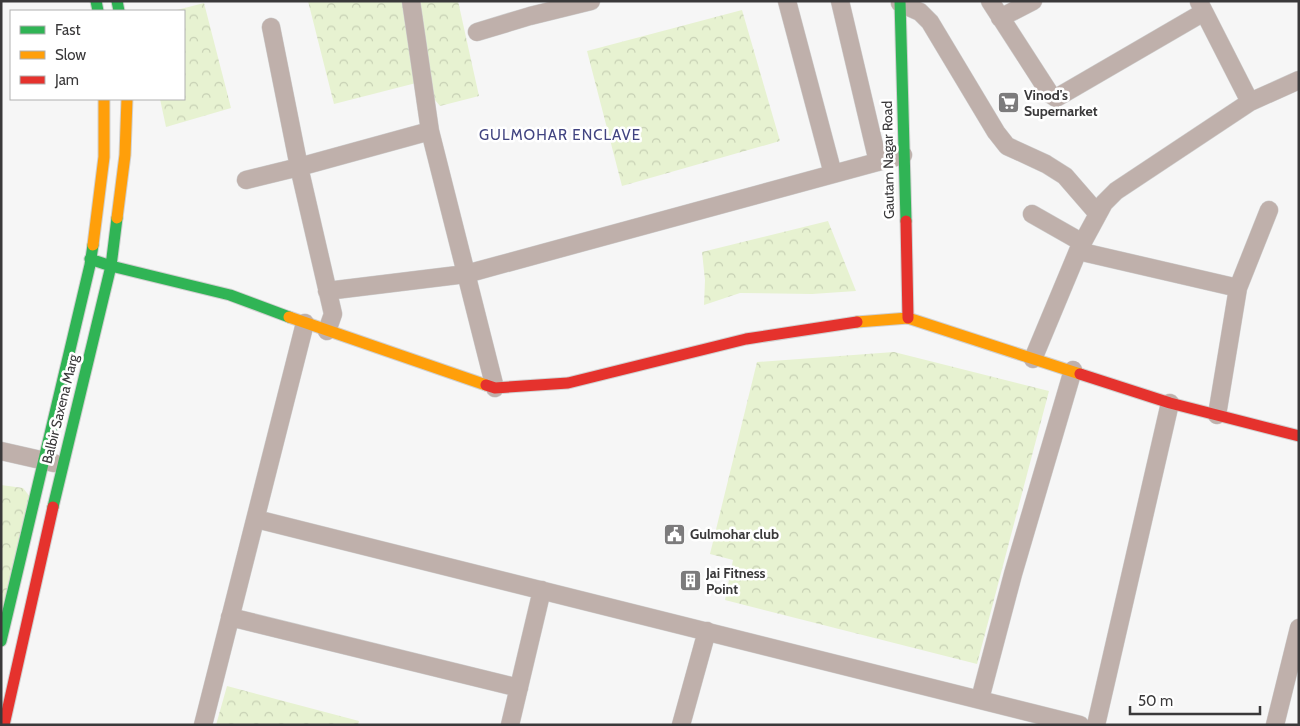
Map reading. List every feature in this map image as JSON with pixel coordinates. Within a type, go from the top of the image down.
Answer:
[{"type":"street","points":[[411,1],[430,131],[495,388]]},
{"type":"street","points":[[477,32],[529,9],[591,1]]},
{"type":"street","points":[[787,1],[833,174]]},
{"type":"street","points":[[840,1],[878,162]]},
{"type":"street","points":[[990,1],[1050,94],[1056,98],[1201,4],[1250,102]]},
{"type":"street","points":[[1000,18],[1033,1]]},
{"type":"street","points":[[900,2],[920,12],[930,22],[996,132],[1007,146],[1046,164],[1065,176],[1098,214]]},
{"type":"street","name":"Gautam Nagar Road","points":[[900,2],[908,318]]},
{"type":"street","points":[[271,27],[333,314],[327,332]]},
{"type":"street","points":[[1033,359],[1080,247],[1104,203],[1116,191],[1250,102],[1299,80]]},
{"type":"street","name":"Balbir Saxena Marg","points":[[1,641],[90,259],[104,157],[104,100]]},
{"type":"street","name":"Balbir Saxena Marg","points":[[4,725],[62,466],[111,266],[128,125],[127,100]]},
{"type":"street","points":[[246,180],[430,131]]},
{"type":"street","points":[[327,291],[466,274],[903,155]]},
{"type":"street","points":[[1217,415],[1238,288],[1269,210]]},
{"type":"street","points":[[1032,214],[1080,247],[1238,288]]},
{"type":"street","points":[[90,259],[111,266],[230,295],[327,332],[495,388],[568,383],[746,339],[870,320],[908,318],[1170,403],[1299,436]]},
{"type":"street","points":[[203,725],[305,323]]},
{"type":"street","points":[[980,700],[1013,574],[1073,370]]},
{"type":"street","points":[[1096,725],[1170,403]]},
{"type":"street","points":[[1,452],[43,460],[62,466]]},
{"type":"street","points":[[256,519],[1080,725]]},
{"type":"street","points":[[510,725],[542,590]]},
{"type":"street","points":[[230,617],[518,688]]},
{"type":"street","points":[[1275,725],[1299,628]]},
{"type":"street","points":[[681,725],[707,631]]},
{"type":"green space","points":[[308,1],[458,1],[479,96],[440,106],[420,82],[334,104]]},
{"type":"green space","points":[[204,3],[231,108],[166,127],[160,100],[185,100],[185,10],[177,10]]},
{"type":"green space","points":[[742,10],[780,141],[622,186],[587,51]]},
{"type":"green space","points":[[828,221],[856,291],[812,294],[740,293],[704,305],[705,280],[702,252]]},
{"type":"green space","points":[[894,352],[1049,391],[977,664],[725,600],[733,560],[710,554],[757,362]]},
{"type":"green space","points":[[1,485],[23,488],[31,498],[1,642]]},
{"type":"green space","points":[[227,686],[359,721],[358,725],[216,725]]},
{"type":"traffic: fast","points":[[96,1],[98,10]]},
{"type":"traffic: fast","points":[[117,1],[119,10]]},
{"type":"traffic: fast","points":[[900,1],[906,221]]},
{"type":"traffic: fast","points":[[53,507],[111,266],[117,218]]},
{"type":"traffic: fast","points":[[1,641],[90,265],[93,245]]},
{"type":"traffic: fast","points":[[90,259],[111,266],[230,295],[289,317]]},
{"type":"traffic: slow","points":[[93,245],[104,157],[104,100]]},
{"type":"traffic: slow","points":[[117,218],[125,155],[127,100]]},
{"type":"traffic: slow","points":[[289,317],[486,385]]},
{"type":"traffic: slow","points":[[857,322],[908,318],[1080,374]]},
{"type":"traffic: jam","points":[[906,221],[908,318]]},
{"type":"traffic: jam","points":[[486,385],[495,388],[568,383],[746,339],[857,322]]},
{"type":"traffic: jam","points":[[1080,374],[1170,403],[1299,436]]},
{"type":"traffic: jam","points":[[4,725],[53,507]]},
{"type":"place","name":"Vinod's Supernarket","points":[[1008,103]]},
{"type":"place","name":"Gulmohar club","points":[[674,534]]},
{"type":"place","name":"Jai Fitness Point","points":[[690,581]]},
{"type":"district","name":"GULMOHAR ENCLAVE","points":[[560,135]]}]
